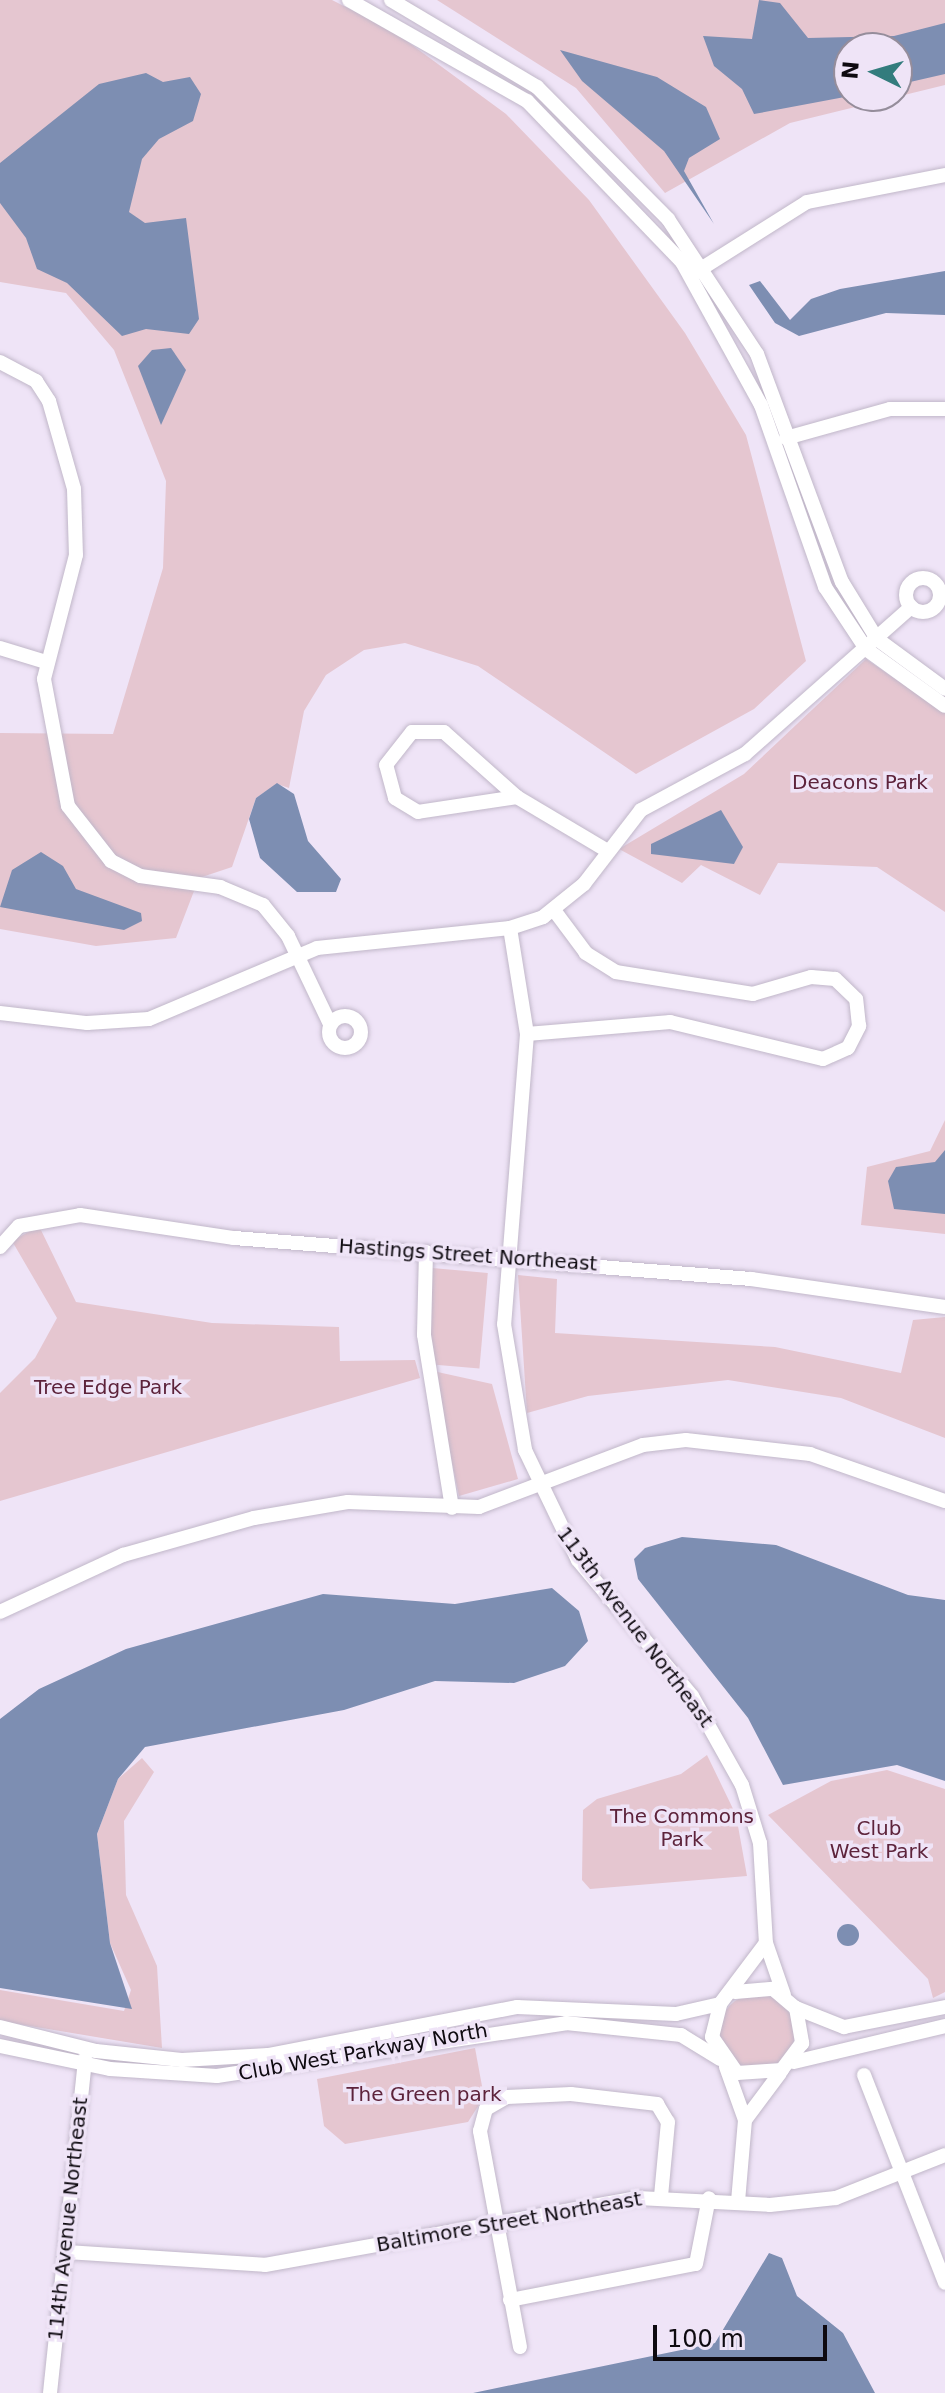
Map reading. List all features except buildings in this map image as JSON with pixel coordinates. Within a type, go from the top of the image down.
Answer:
[{"type":"street","points":[[349,0],[527,101],[615,186],[697,272],[743,364],[777,442],[825,587],[872,644],[945,706]]},
{"type":"street","points":[[391,0],[537,87],[601,145],[757,354],[792,435],[828,547],[872,644],[945,689]]},
{"type":"street","points":[[697,272],[807,202],[945,175]]},
{"type":"street","points":[[0,362],[36,381],[49,401],[74,489],[76,555],[46,662],[54,753],[68,806],[88,837],[140,876],[220,887],[263,905],[297,955],[330,1024]]},
{"type":"street","points":[[777,442],[792,435],[890,409],[945,409]]},
{"type":"street","points":[[0,1013],[87,1023],[149,1019],[231,990],[297,955],[343,943],[510,928],[554,910],[584,884],[606,850],[641,810],[745,754],[911,607]]},
{"type":"street","points":[[0,648],[46,662]]},
{"type":"street","points":[[517,797],[418,812],[395,798],[386,765],[412,732],[444,732],[517,797],[606,850]]},
{"type":"street","points":[[527,1034],[670,1022],[823,1059],[848,1048],[859,1026],[856,999],[835,979],[811,977],[753,994],[616,972],[586,953],[554,910]]},
{"type":"street","name":"113th Avenue Northeast","points":[[510,928],[527,1034],[507,1259],[508,1376],[538,1487],[581,1563],[718,1736],[760,1843],[766,1943],[784,1995]]},
{"type":"street","name":"Hastings Street Northeast","points":[[0,1247],[19,1226],[80,1215],[234,1238],[751,1279],[945,1307]]},
{"type":"street","points":[[426,1252],[425,1345],[452,1508]]},
{"type":"street","points":[[0,1612],[123,1555],[254,1518],[348,1502],[479,1507],[538,1487],[596,1459],[686,1440],[810,1454],[945,1501]]},
{"type":"street","points":[[0,2027],[89,2046],[215,2059],[517,2007],[676,2014],[720,2004],[735,1992],[766,1943]]},
{"type":"street","points":[[735,1992],[760,1986],[784,1995],[796,2008],[844,2027],[945,2007]]},
{"type":"street","points":[[720,2004],[712,2037],[745,2120],[738,2202]]},
{"type":"street","points":[[745,2120],[802,2043],[796,2008]]},
{"type":"street","name":"Club West Parkway North","points":[[0,2046],[83,2064],[180,2077],[248,2074],[545,2023],[667,2032],[722,2061]]},
{"type":"street","points":[[722,2061],[752,2078],[786,2067],[815,2051],[945,2026]]},
{"type":"street","name":"114th Avenue Northeast","points":[[50,2393],[83,2064],[89,2046]]},
{"type":"street","points":[[864,2075],[945,2283]]},
{"type":"street","points":[[520,2347],[480,2131],[486,2109],[507,2097],[582,2094],[657,2104],[668,2122],[661,2196]]},
{"type":"street","name":"Baltimore Street Northeast","points":[[66,2252],[240,2267],[661,2196],[738,2202],[836,2198],[945,2155]]},
{"type":"street","points":[[510,2300],[696,2264],[709,2198]]},
{"type":"green space","points":[[0,0],[332,0],[393,31],[506,114],[589,200],[685,333],[746,435],[806,661],[754,709],[636,774],[478,666],[405,643],[364,650],[326,675],[304,711],[289,788],[277,784],[256,798],[232,867],[199,878],[176,938],[96,946],[0,929],[0,733],[113,734],[163,568],[166,481],[114,350],[66,293],[0,282]]},
{"type":"green space","points":[[437,0],[945,0],[945,85],[913,93],[913,32],[833,32],[835,112],[790,123],[665,193],[576,88]]},
{"type":"green space","name":"Deacons Park","points":[[866,659],[945,713],[945,912],[877,867],[778,863],[760,895],[701,865],[682,883],[619,849],[744,774]]},
{"type":"green space","points":[[945,1120],[945,1234],[861,1225],[867,1167],[930,1151]]},
{"type":"green space","name":"Tree Edge Park","points":[[39,1226],[76,1302],[212,1323],[339,1327],[340,1361],[415,1360],[420,1378],[0,1501],[0,1393],[35,1358],[57,1318],[12,1241]]},
{"type":"green space","points":[[432,1268],[488,1273],[479,1369],[424,1364]]},
{"type":"green space","points":[[518,1275],[557,1279],[555,1333],[775,1347],[901,1373],[913,1320],[945,1317],[945,1438],[841,1398],[728,1380],[588,1396],[527,1413]]},
{"type":"green space","points":[[433,1371],[492,1384],[518,1479],[459,1496]]},
{"type":"green space","name":"The Commons Park","points":[[707,1755],[736,1815],[747,1876],[590,1889],[582,1880],[583,1810],[597,1799],[681,1774]]},
{"type":"green space","points":[[142,1758],[154,1772],[124,1821],[126,1895],[157,1966],[162,2048],[0,2021],[0,1990],[124,2011],[131,1990],[110,1943],[97,1834],[118,1779]]},
{"type":"green space","name":"Club West Park","points":[[887,1770],[945,1789],[945,1992],[933,1998],[928,1979],[768,1815],[831,1781]]},
{"type":"green space","points":[[757,1994],[771,1997],[784,2005],[792,2018],[795,2032],[792,2046],[784,2059],[771,2067],[757,2070],[743,2067],[730,2059],[722,2046],[719,2032],[722,2018],[730,2005],[743,1997]]},
{"type":"green space","name":"The Green park","points":[[475,2048],[484,2097],[468,2122],[345,2144],[324,2126],[317,2079]]},
{"type":"water","points":[[759,0],[780,3],[808,38],[833,37],[833,99],[754,114],[742,89],[714,66],[703,36],[752,39]]},
{"type":"water","points":[[945,23],[945,74],[913,81],[913,32],[910,32]]},
{"type":"water","points":[[560,50],[657,77],[706,107],[720,139],[689,158],[684,171],[714,224],[664,151],[582,81]]},
{"type":"water","points":[[146,73],[163,82],[190,77],[201,94],[193,121],[159,139],[142,159],[129,212],[145,223],[186,218],[199,319],[189,334],[146,329],[122,336],[67,283],[37,269],[26,238],[0,203],[0,163],[99,84]]},
{"type":"water","points":[[945,271],[945,315],[886,313],[799,336],[775,323],[749,285],[760,281],[790,320],[811,299],[840,289]]},
{"type":"water","points":[[171,348],[186,370],[161,425],[138,366],[152,350]]},
{"type":"water","points":[[277,783],[294,794],[308,841],[341,879],[336,892],[297,892],[260,858],[249,819],[256,798]]},
{"type":"water","points":[[721,810],[743,847],[734,864],[651,854],[651,844]]},
{"type":"water","points":[[41,852],[63,866],[76,889],[141,913],[142,921],[124,930],[0,907],[12,870]]},
{"type":"water","points":[[945,1150],[945,1214],[894,1209],[888,1181],[896,1167],[935,1162]]},
{"type":"water","points":[[682,1537],[776,1545],[908,1595],[945,1600],[945,1781],[897,1765],[783,1785],[748,1718],[638,1579],[634,1559],[645,1548]]},
{"type":"water","points":[[552,1588],[579,1611],[588,1641],[565,1666],[514,1683],[435,1681],[344,1710],[145,1747],[118,1779],[97,1834],[110,1943],[132,2009],[0,1988],[0,1719],[39,1689],[126,1649],[323,1594],[455,1604]]},
{"type":"water","points":[[848,1924],[856,1927],[859,1935],[856,1943],[848,1946],[840,1943],[837,1935],[840,1927]]},
{"type":"water","points":[[769,2253],[782,2258],[797,2296],[843,2333],[875,2393],[473,2393],[715,2343]]}]
